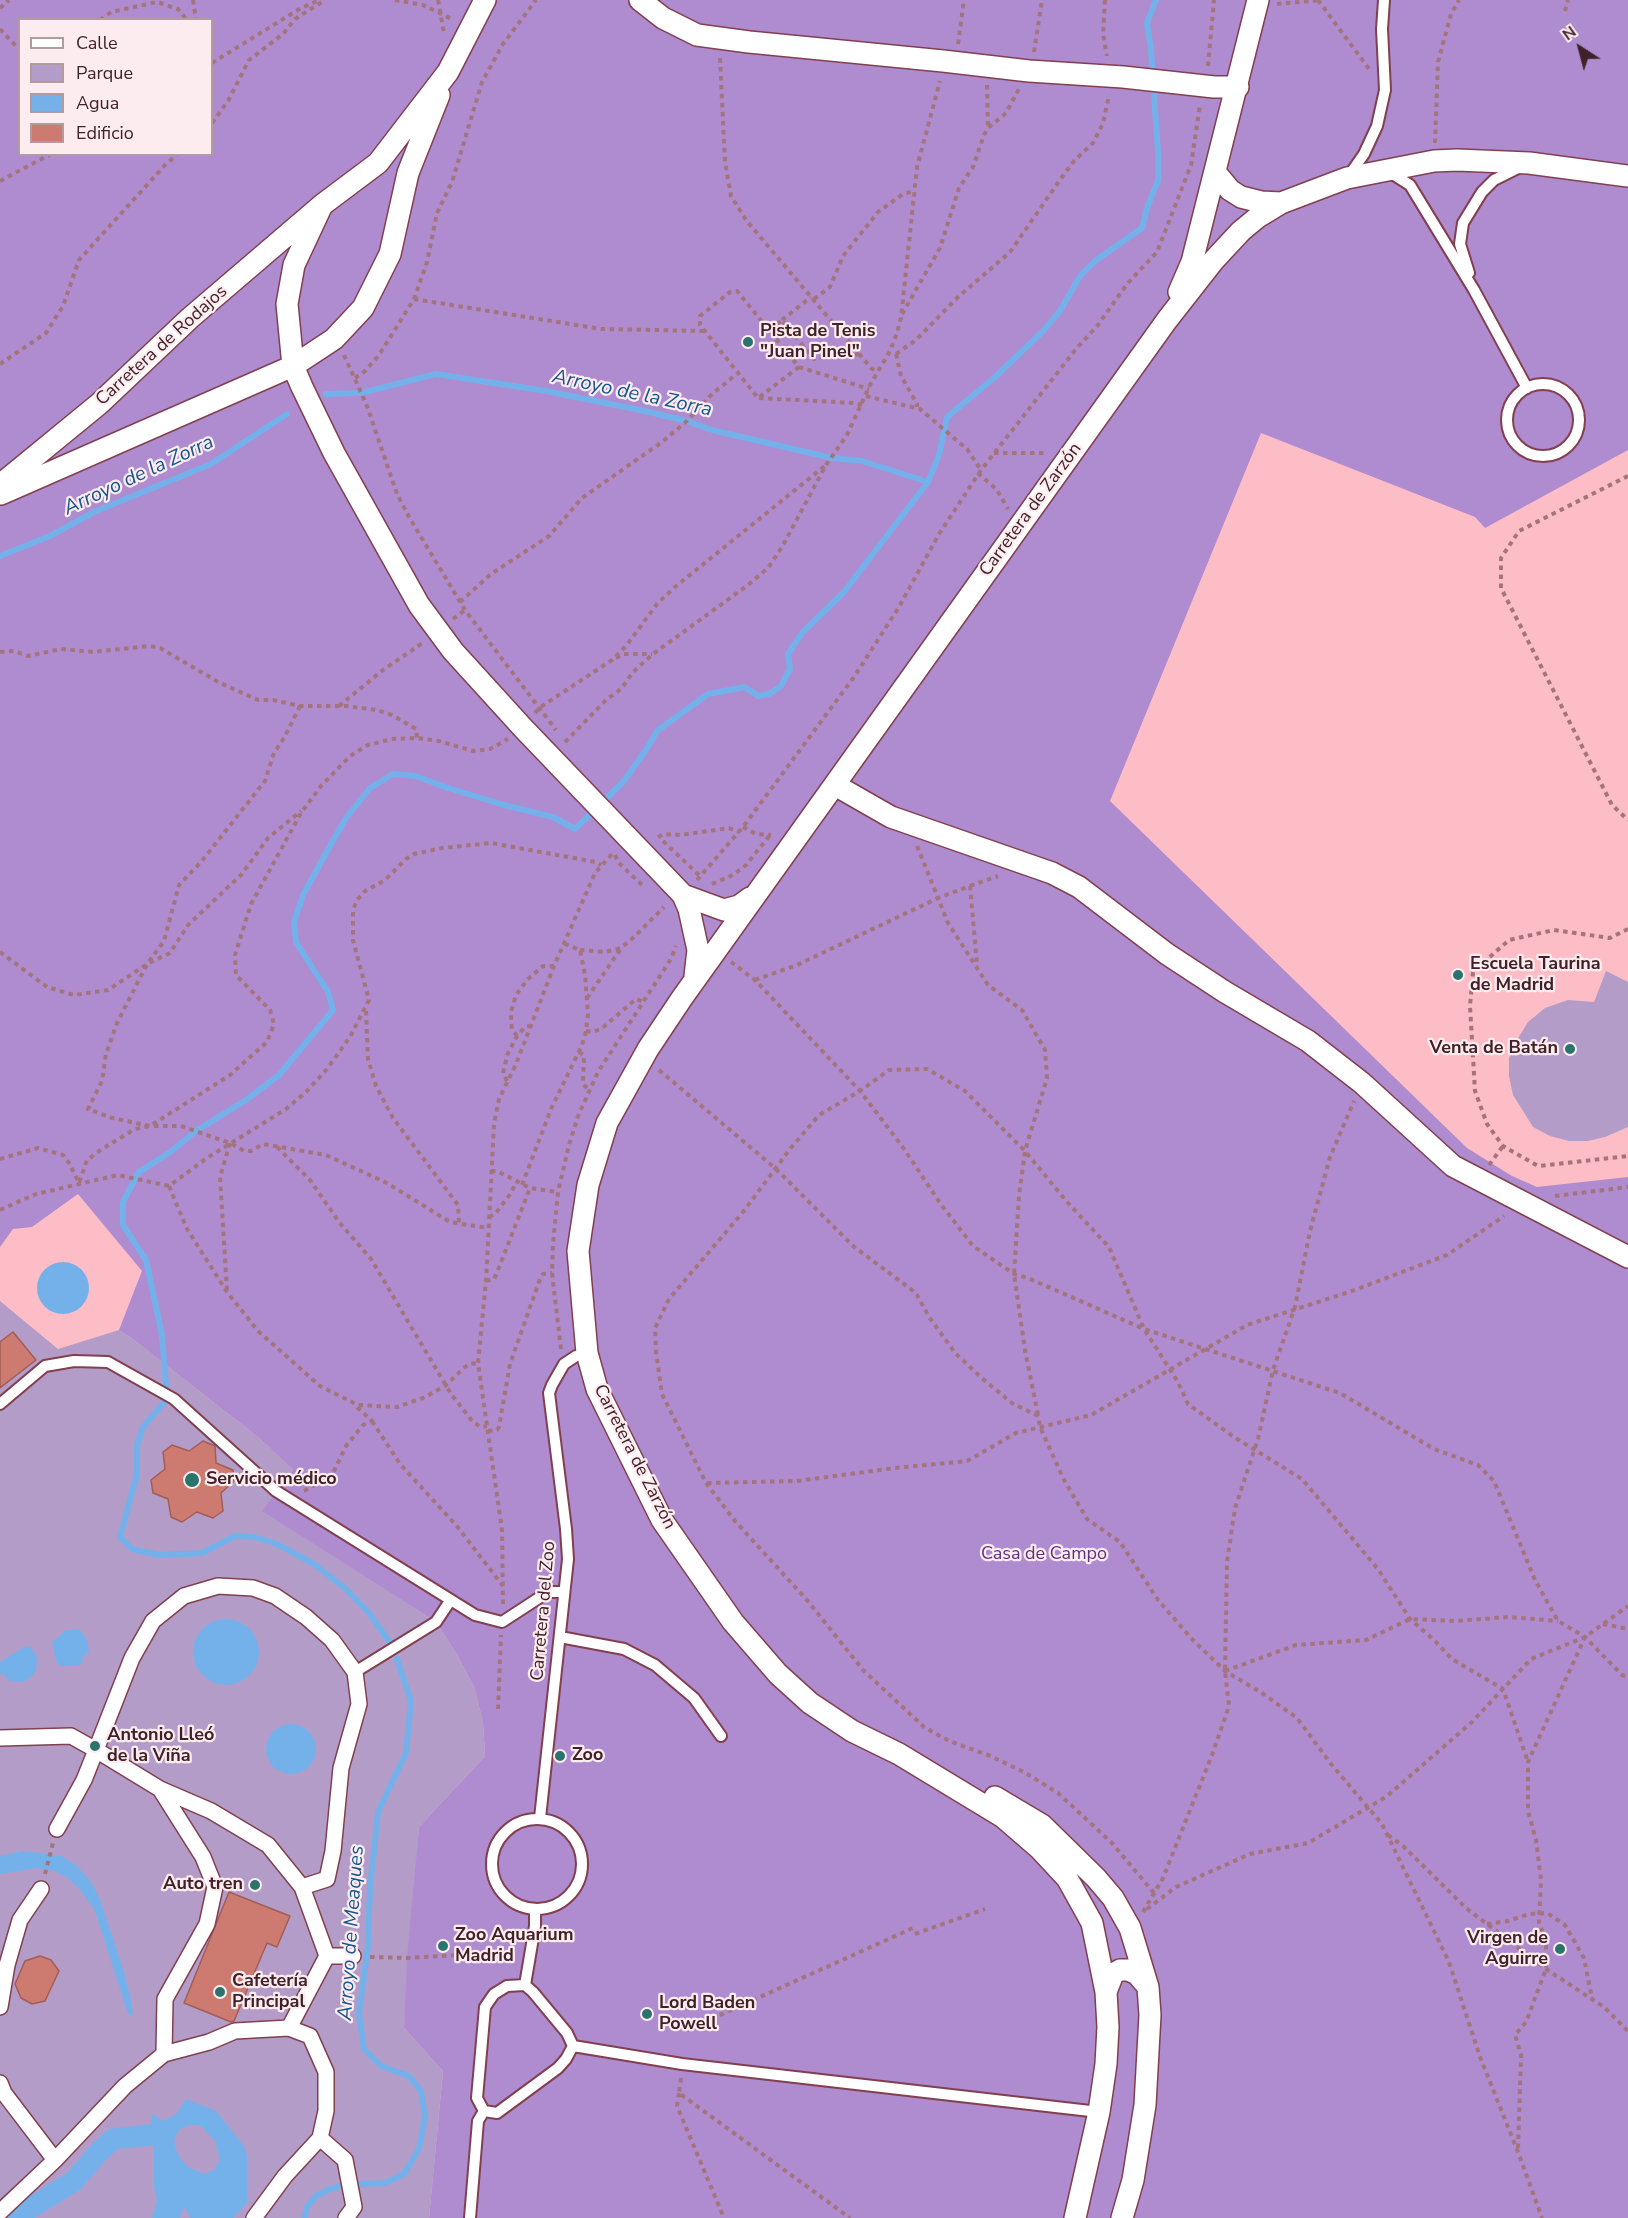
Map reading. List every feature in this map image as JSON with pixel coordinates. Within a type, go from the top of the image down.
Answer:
[{"type":"street","points":[[0,494],[293,366],[334,339],[363,308],[390,254],[408,173],[448,72],[485,0]]},
{"type":"street","points":[[640,0],[663,18],[697,35],[723,39],[1029,71],[1238,87]]},
{"type":"street","points":[[1167,320],[1192,262],[1258,3]]},
{"type":"street","name":"Carretera de Rodajos","points":[[0,484],[99,404],[190,318],[322,205],[378,163],[448,72]]},
{"type":"street","name":"Carretera de Zarzón","points":[[1122,2218],[1133,2180],[1145,2105],[1150,2015],[1148,1987],[1130,1928],[1113,1898],[1096,1878],[1042,1825],[962,1780],[899,1754],[852,1731],[810,1702],[778,1674],[733,1622],[662,1520],[597,1389],[587,1353],[578,1251],[588,1185],[607,1123],[644,1057],[694,981],[1167,320],[1214,260],[1241,231],[1281,203],[1347,178],[1434,162],[1457,160],[1528,163],[1628,176]]},
{"type":"street","points":[[1215,172],[1230,190],[1241,197],[1261,202],[1281,203]]},
{"type":"street","points":[[322,205],[294,265],[287,304],[293,366],[334,453],[389,555],[419,605],[453,651],[523,728],[562,749],[625,833],[713,933],[728,932]]},
{"type":"street","points":[[835,785],[891,817],[1052,873],[1079,887],[1167,954],[1225,992],[1308,1041],[1362,1083],[1453,1166],[1628,1257]]},
{"type":"street","name":"Carretera de Zarzón","points":[[694,981],[698,951],[686,902],[731,910],[758,892]]},
{"type":"street","points":[[57,1829],[84,1780],[132,1658],[153,1621],[184,1596],[195,1592],[218,1586],[253,1588],[275,1596],[306,1617],[332,1641],[355,1672],[359,1704],[341,1768],[333,1851],[327,1879],[302,1887]]},
{"type":"street","points":[[0,1738],[71,1736],[160,1789],[212,1812],[268,1845],[302,1887],[327,1956],[289,2028]]},
{"type":"street","name":"Carretera de Zarzón","points":[[899,1754],[1003,1817],[1040,1849],[1067,1878],[1092,1923],[1106,1992],[1108,2027],[1106,2064],[1075,2218]]},
{"type":"street","points":[[160,1789],[203,1857],[215,1887],[207,1924],[165,1999],[164,2054]]},
{"type":"street","points":[[0,2007],[7,1965],[20,1920],[41,1889]]},
{"type":"street","points":[[327,1956],[352,1956]]},
{"type":"street","points":[[1106,1992],[1113,1974],[1120,1970],[1128,1970],[1137,1974],[1148,1987]]},
{"type":"street","points":[[0,2212],[55,2160],[125,2086],[164,2054],[208,2042],[235,2031],[289,2028],[310,2036],[326,2072],[326,2111],[320,2138],[285,2176],[254,2218]]},
{"type":"street","points":[[0,2083],[4,2093],[55,2160]]},
{"type":"street","points":[[320,2138],[345,2160],[354,2206],[346,2218]]},
{"type":"lane","points":[[1347,178],[1364,154],[1377,126],[1385,90],[1382,29],[1384,0]]},
{"type":"lane","points":[[1474,290],[1460,244],[1462,223],[1482,192],[1494,180],[1528,163]]},
{"type":"lane","points":[[1385,170],[1410,185],[1474,290],[1527,388]]},
{"type":"lane","points":[[1549,384],[1559,388],[1574,400],[1580,418],[1579,428],[1569,446],[1560,452],[1550,456],[1531,454],[1522,450],[1510,435],[1507,425],[1511,404],[1527,388],[1549,384]]},
{"type":"lane","name":"Carretera del Zoo","points":[[540,1818],[568,1559],[568,1542],[549,1393],[564,1364],[576,1356],[587,1353]]},
{"type":"lane","points":[[0,1404],[45,1366],[74,1361],[108,1362],[174,1399],[268,1485],[475,1615],[502,1622],[548,1592],[564,1592]]},
{"type":"lane","points":[[355,1672],[436,1622],[450,1601]]},
{"type":"lane","points":[[560,1637],[624,1649],[655,1665],[694,1698],[721,1736]]},
{"type":"lane","points":[[540,1818],[556,1823],[567,1830],[576,1841],[581,1854],[582,1868],[579,1881],[572,1893],[562,1902],[549,1908],[535,1909],[521,1906],[508,1899],[499,1888],[493,1875],[492,1860],[495,1846],[503,1834],[514,1825],[540,1818]]},
{"type":"lane","points":[[525,1985],[535,1909]]},
{"type":"lane","points":[[484,2111],[477,2098],[485,2007],[494,1994],[507,1986],[525,1985],[567,2033],[573,2046]]},
{"type":"lane","points":[[484,2111],[497,2113],[558,2068],[573,2046]]},
{"type":"lane","points":[[573,2046],[693,2066],[1098,2112]]},
{"type":"lane","points":[[470,2218],[478,2121],[484,2111]]},
{"type":"path","points":[[0,8],[9,0]]},
{"type":"path","points":[[193,0],[196,18]]},
{"type":"path","points":[[213,62],[301,8],[320,0]]},
{"type":"path","points":[[213,122],[228,101],[249,60],[283,34],[295,20],[326,0]]},
{"type":"path","points":[[395,0],[423,5],[471,29]]},
{"type":"path","points":[[355,378],[379,355],[414,299],[427,262],[437,213],[452,182],[482,82],[503,44],[536,0]]},
{"type":"path","points":[[334,339],[350,365],[367,406],[397,494],[465,610],[539,708],[562,749],[606,700],[621,689],[633,672],[653,654],[768,568],[796,522],[826,465],[847,435],[877,372],[890,351],[900,318],[917,167],[942,75],[950,62],[964,0]]},
{"type":"path","points":[[988,128],[1006,113],[1029,71],[1036,43],[1042,0]]},
{"type":"path","points":[[896,354],[916,340],[957,298],[1010,252],[1025,234],[1042,204],[1074,161],[1093,143],[1103,123],[1116,76],[1103,34],[1105,0]]},
{"type":"path","points":[[686,902],[700,876],[743,827],[854,677],[899,607],[939,534],[980,471],[1076,349],[1098,325],[1127,284],[1157,252],[1191,165],[1193,85],[1210,61],[1214,0]]},
{"type":"path","points":[[1258,3],[1319,0],[1385,90]]},
{"type":"path","points":[[1434,162],[1438,62],[1451,14],[1459,0]]},
{"type":"path","points":[[1565,11],[1568,0]]},
{"type":"path","points":[[103,18],[111,12],[157,2],[178,9],[185,18]]},
{"type":"path","points":[[0,29],[18,45]]},
{"type":"path","points":[[723,39],[720,52],[725,162],[732,196],[746,220],[871,368],[877,372]]},
{"type":"path","points":[[900,318],[940,248],[959,188],[973,167],[988,128],[989,66]]},
{"type":"path","points":[[0,181],[47,156]]},
{"type":"path","points":[[0,364],[46,333],[63,306],[79,260],[176,156]]},
{"type":"path","points":[[770,330],[830,287],[843,256],[878,212],[903,194],[914,192]]},
{"type":"path","points":[[862,405],[758,398],[705,331],[699,322],[700,316],[730,292],[740,293],[799,367],[869,389]]},
{"type":"path","points":[[414,299],[601,329],[705,331]]},
{"type":"path","points":[[782,320],[813,359],[833,354],[853,356],[860,353]]},
{"type":"path","points":[[890,351],[896,354]]},
{"type":"path","points":[[896,354],[901,376],[917,407]]},
{"type":"path","points":[[758,398],[799,367]]},
{"type":"path","points":[[460,602],[490,574],[549,536],[587,494],[662,442],[687,421],[712,394],[738,373]]},
{"type":"path","points":[[866,396],[917,407],[931,418],[967,449],[1011,513],[1023,522]]},
{"type":"path","points":[[994,453],[1046,453],[1065,462]]},
{"type":"path","points":[[612,660],[626,646],[657,604],[675,587],[826,465]]},
{"type":"path","points":[[1628,476],[1519,531],[1501,558],[1501,588],[1612,805],[1628,820]]},
{"type":"path","points":[[338,706],[465,610]]},
{"type":"path","points":[[0,652],[14,651],[28,656],[61,649],[93,652],[149,646],[160,648],[220,683],[258,700],[273,700],[300,706],[338,706],[378,710],[416,729],[417,738]]},
{"type":"path","points":[[0,952],[46,987],[74,995],[108,990],[147,964],[170,953],[188,925],[241,875],[268,838],[306,806],[350,756],[368,745],[392,739],[417,738],[439,741],[472,751],[501,745],[523,728],[539,708],[612,660],[624,654],[653,654]]},
{"type":"path","points":[[300,706],[274,753],[265,781],[201,862],[179,885],[164,941],[147,964],[117,1023],[106,1054],[102,1081],[88,1109],[112,1118],[150,1126],[181,1126],[230,1143],[244,1151],[251,1151],[263,1144],[326,1155],[387,1184],[450,1222],[487,1228]]},
{"type":"path","points":[[79,1183],[87,1160],[135,1130],[150,1126],[230,1075],[267,1042],[274,1024],[270,1010],[236,975],[235,955],[251,904],[306,806]]},
{"type":"path","points":[[908,823],[948,923],[988,985],[1022,1010],[1045,1050],[1047,1078],[1025,1151],[1018,1206],[1014,1275],[1024,1350],[1038,1416],[1064,1479],[1087,1519],[1120,1542],[1158,1600],[1191,1638],[1225,1671],[1262,1693],[1297,1718],[1331,1764],[1382,1824],[1449,1962],[1480,2057],[1542,2218]]},
{"type":"path","points":[[743,827],[756,834],[781,835],[793,843]]},
{"type":"path","points":[[658,837],[664,834],[681,835],[729,828],[739,832]]},
{"type":"path","points":[[651,832],[708,883],[712,884],[733,875],[754,858],[770,835]]},
{"type":"path","points":[[0,1210],[36,1194],[118,1175],[169,1186],[230,1143],[286,1109],[306,1092],[327,1069],[350,1037],[366,1010],[369,1000],[353,940],[355,905],[361,894],[385,880],[406,858],[442,848],[491,843],[596,862],[601,865]]},
{"type":"path","points":[[498,1709],[504,1586],[502,1530],[478,1363],[486,1281],[490,1171],[496,1109],[590,883],[601,865],[614,852]]},
{"type":"path","points":[[755,980],[797,965],[938,898],[970,886],[977,965]]},
{"type":"path","points":[[586,998],[622,947],[664,907]]},
{"type":"path","points":[[1628,929],[1610,938],[1554,930],[1509,940],[1473,972],[1470,1006],[1475,1091],[1487,1124],[1503,1146],[1538,1166],[1628,1156]]},
{"type":"path","points":[[565,944],[580,950],[605,952],[622,947]]},
{"type":"path","points":[[522,1185],[551,1110],[579,1052],[586,1031],[585,975],[580,950]]},
{"type":"path","points":[[716,951],[755,980],[860,1092],[902,1146],[940,1203],[973,1246],[1014,1275],[1028,1278],[1144,1329],[1340,1393],[1434,1449],[1478,1465],[1494,1481],[1535,1580],[1558,1621]]},
{"type":"path","points":[[517,1036],[512,1029],[511,1012],[520,987],[543,966],[554,966]]},
{"type":"path","points":[[586,1031],[601,1029],[636,999],[644,1002]]},
{"type":"path","points":[[366,1010],[368,1059],[376,1086],[393,1118],[458,1206],[459,1224]]},
{"type":"path","points":[[507,1081],[503,1076],[508,1053],[525,1026],[530,1026]]},
{"type":"path","points":[[579,1052],[584,1054],[583,1084],[590,1091]]},
{"type":"path","points":[[644,1057],[775,1168],[853,1246],[916,1293],[929,1317],[956,1354],[1012,1403],[1038,1416]]},
{"type":"path","points":[[1154,1893],[1111,1842],[1058,1793],[1024,1772],[988,1755],[949,1741],[924,1727],[864,1671],[806,1599],[735,1521],[706,1483],[663,1394],[656,1352],[655,1328],[669,1299],[743,1212],[775,1168],[819,1115],[860,1092],[890,1070],[927,1069],[965,1091],[1025,1151],[1068,1203],[1109,1247],[1144,1329],[1188,1404],[1302,1479],[1378,1569],[1410,1619],[1452,1659],[1503,1689],[1528,1762],[1528,1811],[1536,1840],[1541,1880],[1539,1922],[1546,1942],[1546,1969],[1526,2022],[1515,2035],[1521,2055],[1518,2152]]},
{"type":"path","points":[[1130,1928],[1144,1911],[1163,1878],[1212,1755],[1228,1706],[1225,1671],[1227,1562],[1235,1508],[1255,1450],[1273,1370],[1294,1310],[1310,1231],[1330,1157],[1362,1083]]},
{"type":"path","points":[[227,1292],[220,1177],[230,1143]]},
{"type":"path","points":[[276,1146],[310,1180],[339,1222],[371,1259],[445,1386],[473,1422],[481,1427],[497,1430],[500,1427],[510,1364],[540,1279],[543,1274],[552,1273]]},
{"type":"path","points":[[0,1160],[38,1148],[63,1155],[79,1183]]},
{"type":"path","points":[[490,1171],[497,1171],[530,1188],[558,1192]]},
{"type":"path","points":[[489,1217],[495,1214],[511,1193],[516,1182]]},
{"type":"path","points":[[169,1186],[187,1229],[227,1292],[258,1331],[320,1386],[358,1405],[398,1407],[423,1398],[445,1386],[469,1364],[478,1363]]},
{"type":"path","points":[[706,1483],[797,1481],[967,1461],[1016,1433],[1091,1415],[1247,1325],[1352,1291],[1447,1255],[1522,1203],[1562,1195],[1628,1187]]},
{"type":"path","points":[[486,1281],[494,1279],[496,1275],[530,1188]]},
{"type":"path","points":[[352,1402],[372,1421],[400,1464],[456,1525],[504,1586]]},
{"type":"path","points":[[290,1499],[332,1475],[346,1446],[363,1425],[372,1421]]},
{"type":"path","points":[[1144,1911],[1176,1887],[1250,1854],[1308,1843],[1386,1797],[1472,1722],[1531,1659],[1585,1637],[1628,1605]]},
{"type":"path","points":[[1225,1671],[1296,1645],[1366,1640],[1410,1619],[1455,1621],[1509,1617],[1558,1621],[1585,1637],[1622,1675],[1628,1677]]},
{"type":"path","points":[[1602,1623],[1628,1629]]},
{"type":"path","points":[[1528,1762],[1585,1637]]},
{"type":"path","points":[[41,1889],[57,1829]]},
{"type":"path","points":[[1387,1834],[1403,1846],[1466,1908],[1546,1969],[1604,2007],[1628,2031]]},
{"type":"path","points":[[915,1934],[985,1909]]},
{"type":"path","points":[[1486,1924],[1508,1921],[1529,1914],[1547,1913],[1565,1925],[1584,1958],[1592,1999]]},
{"type":"path","points":[[687,2030],[913,1928]]},
{"type":"path","points":[[381,1957],[531,1951]]},
{"type":"path","points":[[681,2078],[677,2106],[724,2218]]},
{"type":"path","points":[[679,2093],[850,2218]]},
{"type":"green space","name":"Casa de Campo","points":[[0,0],[1628,0],[1628,450],[1485,528],[1475,517],[1261,433],[1110,801],[1467,1148],[1512,1176],[1537,1187],[1628,1177],[1628,2218],[429,2218],[443,2071],[404,2028],[407,1958],[419,1827],[485,1756],[483,1722],[474,1687],[436,1622],[262,1511],[293,1470],[259,1438],[119,1330],[142,1271],[78,1194],[32,1227],[13,1229],[0,1247]]},
{"type":"green space","name":"Venta de Batán","points":[[1606,971],[1628,982],[1628,1127],[1605,1137],[1588,1141],[1569,1141],[1550,1136],[1533,1127],[1513,1095],[1509,1076],[1509,1058],[1528,1022],[1545,1008],[1568,1000],[1594,1002]]},
{"type":"green space","points":[[0,1301],[58,1349],[119,1330],[259,1438],[293,1470],[263,1511],[436,1622],[474,1687],[483,1722],[485,1756],[419,1827],[404,2028],[443,2071],[429,2218],[0,2218]]},
{"type":"water","points":[[63,1262],[73,1264],[81,1270],[87,1278],[89,1288],[87,1298],[81,1306],[73,1312],[63,1314],[53,1312],[45,1306],[39,1298],[37,1288],[39,1278],[45,1270],[53,1264]]},
{"type":"water","points":[[226,1619],[238,1622],[249,1629],[256,1640],[259,1652],[256,1664],[249,1675],[238,1682],[226,1685],[214,1682],[203,1675],[196,1664],[193,1652],[196,1640],[203,1629],[214,1622]]},
{"type":"water","points":[[79,1629],[87,1640],[89,1652],[78,1666],[61,1666],[57,1663],[52,1642],[66,1630]]},
{"type":"water","points":[[26,1646],[35,1653],[36,1671],[23,1682],[10,1681],[0,1674],[0,1662]]},
{"type":"water","points":[[286,1724],[296,1724],[309,1731],[316,1744],[316,1754],[309,1767],[296,1774],[286,1774],[277,1770],[270,1763],[266,1754],[266,1744],[270,1735],[277,1728]]},
{"type":"water","points":[[23,1851],[62,1856],[77,1866],[92,1883],[101,1902],[124,1972],[133,2015],[128,2014],[95,1911],[79,1888],[65,1876],[54,1871],[37,1868],[0,1874],[0,1856]]},
{"type":"water","points":[[186,2099],[216,2111],[244,2146],[247,2156],[247,2203],[233,2218],[190,2218],[184,2206],[180,2218],[152,2218],[157,2201],[154,2187],[154,2151],[150,2135],[152,2114],[163,2121],[176,2114]],"holes":[[[200,2125],[215,2141],[220,2160],[214,2170],[204,2174],[188,2167],[179,2157],[174,2143],[181,2128]]]},
{"type":"building","points":[[13,1332],[36,1360],[0,1388],[0,1342]]},
{"type":"building","points":[[203,1441],[215,1446],[216,1463],[233,1470],[234,1481],[221,1493],[223,1511],[213,1518],[197,1512],[182,1522],[171,1517],[168,1499],[153,1493],[151,1480],[165,1469],[163,1452],[172,1445],[189,1451]]},
{"type":"building","points":[[229,1892],[290,1916],[277,1947],[267,1943],[234,2021],[231,2022],[184,2003]]},
{"type":"building","points":[[40,1956],[51,1960],[59,1971],[45,2001],[32,2004],[21,1998],[15,1984],[25,1961]]},
{"type":"waterway","points":[[391,1644],[369,1613],[346,1589],[314,1564],[277,1544],[254,1537],[235,1536],[202,1553],[159,1555],[132,1549],[120,1537],[137,1474],[137,1445],[143,1427],[167,1399],[162,1335],[146,1260],[123,1225],[123,1202],[139,1172],[279,1075],[333,1010],[328,992],[296,942],[294,922],[303,895],[325,855],[346,818],[370,788],[393,774],[416,776],[504,805],[553,817],[575,829],[624,781],[657,731],[708,694],[745,687],[758,696],[769,694],[781,686],[790,669],[788,654],[802,633],[844,592],[928,482],[939,455],[947,417],[994,378],[1043,331],[1060,311],[1080,276],[1095,261],[1142,228],[1158,181],[1151,50],[1147,23],[1156,0]]},
{"type":"waterway","name":"Arroyo de la Zorra","points":[[326,394],[361,393],[436,374],[546,391],[640,410],[687,421],[712,430],[832,458],[862,461],[928,482]]},
{"type":"waterway","name":"Arroyo de la Zorra","points":[[0,556],[50,536],[94,512],[211,464],[287,414]]},
{"type":"waterway","name":"Arroyo de Meaques","points":[[360,2184],[385,2183],[404,2174],[419,2149],[425,2116],[421,2091],[409,2076],[381,2066],[364,2049],[359,2014],[368,1946],[370,1888],[378,1812],[406,1753],[411,1701],[397,1659]]},
{"type":"waterway","points":[[18,2218],[74,2181],[113,2139],[150,2135]]},
{"type":"waterway","name":"Arroyo de Meaques","points":[[304,2218],[307,2207],[316,2196],[347,2184]]},
{"type":"place","name":"Pista de Tenis \"Juan Pinel\"","points":[[748,342]]},
{"type":"place","name":"Escuela Taurina de Madrid","points":[[1458,975]]},
{"type":"place","name":"Venta de Batán","points":[[1570,1049]]},
{"type":"place","name":"Servicio médico","points":[[192,1480]]},
{"type":"place","name":"Antonio Lleó de la Viña","points":[[95,1746]]},
{"type":"place","name":"Zoo","points":[[560,1756]]},
{"type":"place","name":"Auto tren","points":[[255,1885]]},
{"type":"place","name":"Zoo Aquarium Madrid","points":[[443,1946]]},
{"type":"place","name":"Virgen de Aguirre","points":[[1560,1949]]},
{"type":"place","name":"Cafetería Principal","points":[[220,1992]]},
{"type":"place","name":"Lord Baden Powell","points":[[647,2014]]}]
